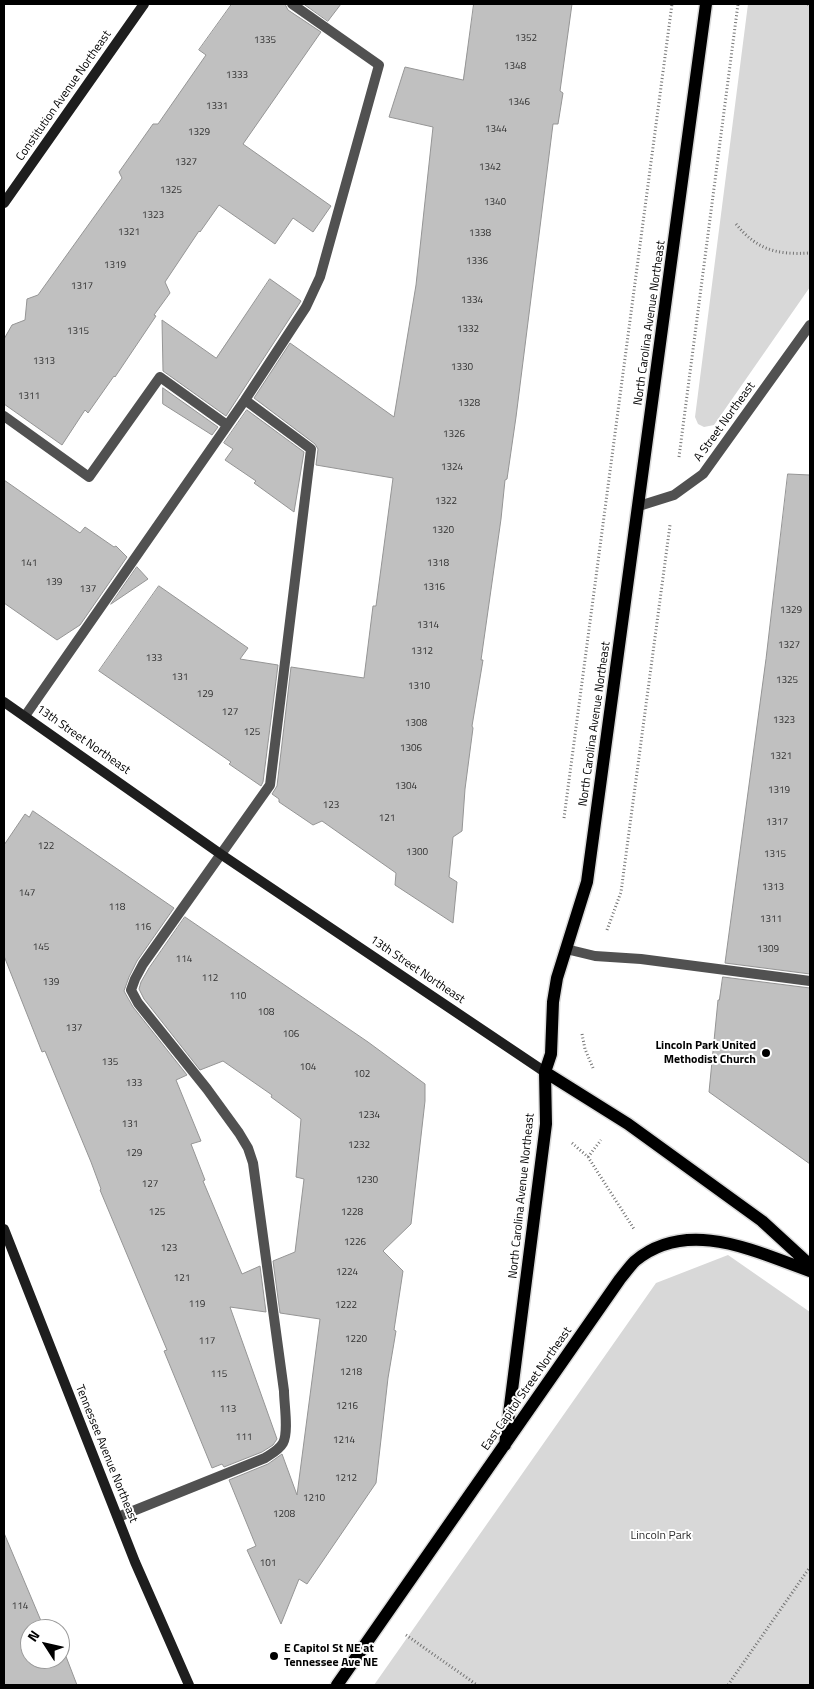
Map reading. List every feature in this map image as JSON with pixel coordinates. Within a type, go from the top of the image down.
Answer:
[{"type":"main road","name":"North Carolina Avenue Northeast","points":[[505,1445],[546,1124],[544,1072],[551,1054],[553,1002],[557,978],[587,882],[706,4]]},
{"type":"main road","name":"13th Street Northeast","points":[[544,1072],[628,1124],[762,1220],[810,1265]]},
{"type":"main road","name":"East Capitol Street Northeast","points":[[337,1685],[620,1279],[635,1262],[649,1252],[668,1244],[682,1241],[714,1240],[810,1271]]},
{"type":"street","name":"Constitution Avenue Northeast","points":[[4,203],[144,4]]},
{"type":"street","points":[[25,716],[245,400],[306,307],[320,277],[379,65],[292,4]]},
{"type":"street","name":"A Street Northeast","points":[[639,506],[674,495],[703,474],[810,325]]},
{"type":"street","points":[[4,416],[89,477],[160,377],[227,425]]},
{"type":"street","points":[[118,1517],[265,1458],[276,1451],[284,1442],[286,1428],[284,1391],[253,1163],[248,1148],[207,1089],[138,1003],[132,990],[135,978],[143,964],[270,785],[311,449],[245,400]]},
{"type":"street","name":"13th Street Northeast","points":[[5,704],[25,716],[222,855],[544,1072]]},
{"type":"street","points":[[566,949],[595,956],[641,959],[810,981]]},
{"type":"street","name":"Tennessee Avenue Northeast","points":[[4,1229],[135,1562],[189,1685]]},
{"type":"path","points":[[563,826],[672,4]]},
{"type":"path","points":[[595,956],[602,945],[621,892],[738,4]]},
{"type":"path","points":[[736,224],[746,235],[770,250],[790,254],[810,253]]},
{"type":"path","points":[[582,1032],[585,1049],[595,1072]]},
{"type":"path","points":[[588,1157],[603,1137]]},
{"type":"path","points":[[566,1138],[588,1157],[634,1229]]},
{"type":"path","points":[[728,1685],[810,1567]]},
{"type":"path","points":[[384,1620],[477,1685]]},
{"type":"green space","points":[[748,4],[810,4],[810,287],[714,425],[704,427],[698,424],[695,417]]},
{"type":"green space","name":"Lincoln Park","points":[[728,1255],[810,1312],[810,1685],[374,1685],[656,1283]]},
{"type":"building","points":[[232,4],[285,4],[288,10],[321,32],[243,144],[331,206],[313,232],[293,218],[275,244],[219,205],[165,282],[170,293],[154,315],[156,316],[115,377],[88,413],[85,410],[62,445],[4,404],[4,339],[12,325],[25,320],[27,299],[38,295],[122,178],[119,172],[153,124],[158,124],[206,55],[199,50]]},
{"type":"building","points":[[304,4],[341,4],[328,21]]},
{"type":"building","points":[[474,4],[572,4],[560,91],[563,93],[558,124],[553,124],[516,417],[507,479],[505,480],[481,660],[483,660],[472,726],[462,831],[453,837],[449,877],[457,882],[453,923],[395,885],[396,873],[322,821],[313,825],[279,802],[279,799],[272,794],[277,786],[291,667],[364,678],[373,606],[376,606],[393,478],[316,465],[318,449],[315,444],[254,398],[290,343],[394,417],[416,285],[433,127],[389,117],[405,67],[463,80]]},
{"type":"building","points":[[270,279],[301,301],[226,416],[163,371],[162,320],[216,358]]},
{"type":"building","points":[[163,388],[218,427],[212,435],[163,404]]},
{"type":"building","points":[[247,410],[304,452],[294,512],[254,483],[256,481],[225,460],[233,449],[224,443]]},
{"type":"building","points":[[788,474],[810,475],[810,974],[725,963],[766,659]]},
{"type":"building","points":[[4,480],[80,533],[85,527],[114,547],[116,546],[127,557],[80,625],[57,640],[4,603]]},
{"type":"building","points":[[137,567],[148,579],[111,604]]},
{"type":"building","points":[[159,586],[248,648],[240,659],[278,665],[261,786],[229,764],[231,762],[99,671]]},
{"type":"building","points":[[33,811],[174,908],[137,961],[124,991],[133,1007],[187,1075],[176,1080],[201,1141],[191,1144],[205,1180],[203,1181],[242,1274],[260,1266],[266,1312],[230,1307],[277,1439],[273,1445],[262,1452],[224,1467],[222,1464],[212,1468],[164,1351],[167,1350],[100,1190],[91,1162],[45,1051],[42,1052],[4,956],[4,845],[25,814],[29,817]]},
{"type":"building","points":[[185,917],[368,1042],[425,1084],[425,1101],[411,1224],[383,1251],[403,1271],[376,1483],[307,1584],[299,1579],[281,1624],[247,1550],[256,1546],[229,1480],[268,1464],[282,1454],[297,1495],[320,1319],[280,1313],[273,1261],[295,1252],[304,1179],[296,1177],[301,1119],[271,1097],[272,1095],[223,1061],[200,1070],[144,999],[139,989],[141,982]]},
{"type":"building","points":[[723,977],[810,988],[810,1164],[709,1092],[718,1000]]},
{"type":"building","points":[[4,1533],[40,1619],[20,1619],[20,1669],[70,1669],[70,1667],[77,1685],[4,1685]]},
{"type":"place","name":"Lincoln Park United Methodist Church","points":[[766,1053]]},
{"type":"place","name":"E Capitol St NE at Tennessee Ave NE","points":[[274,1656]]}]
